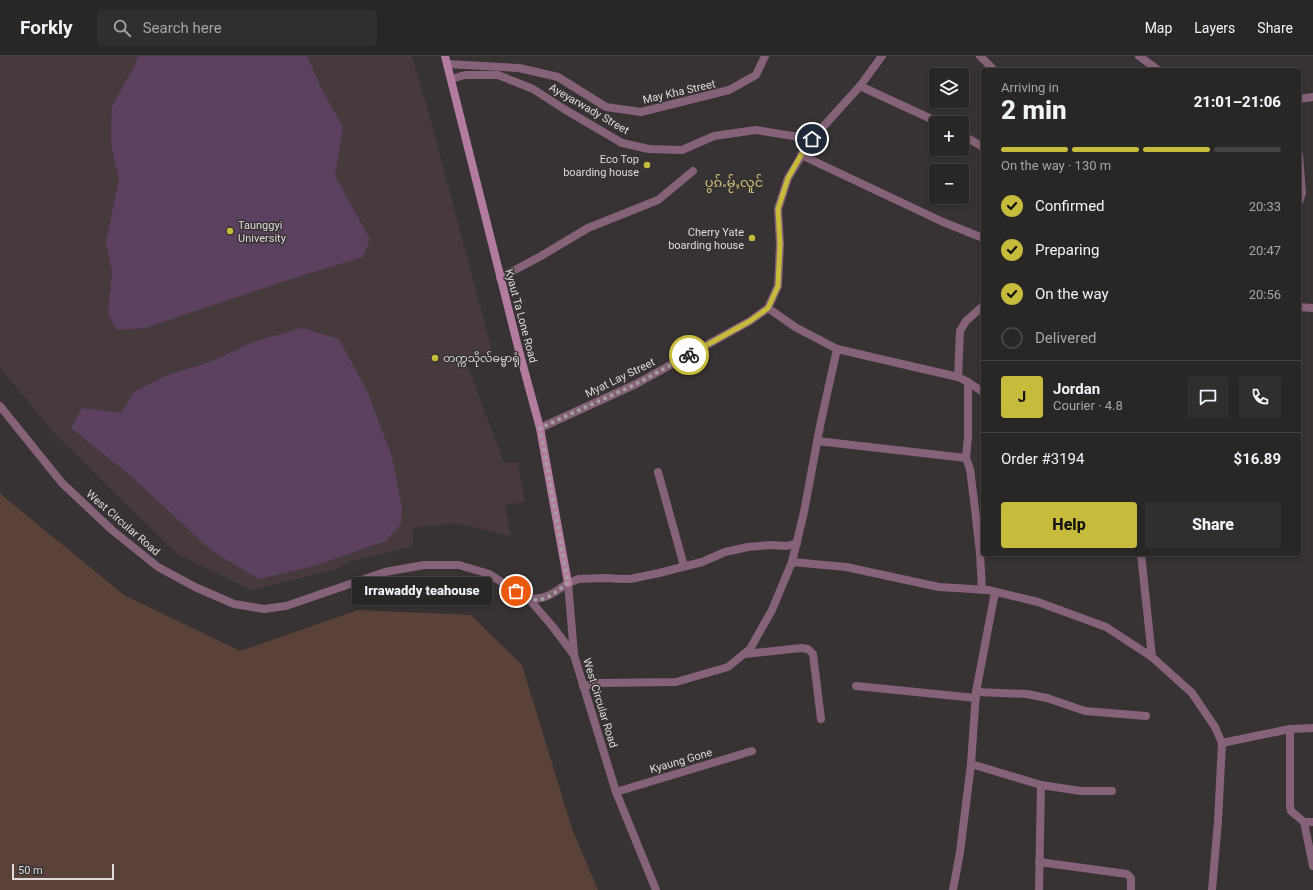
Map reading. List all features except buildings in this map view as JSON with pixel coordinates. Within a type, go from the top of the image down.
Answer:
[{"type":"main road","name":"Kyaut Ta Lone Road","points":[[446,60],[500,278],[540,428],[568,583]]},
{"type":"street","name":"May Kha Street","points":[[446,60],[519,68],[558,77],[606,107],[641,112],[730,90],[756,75],[765,56]]},
{"type":"street","name":"Myat Lay Street","points":[[540,428],[636,384],[750,321],[768,308],[778,286],[780,244],[778,209],[788,178],[812,139],[860,86],[882,56]]},
{"type":"street","points":[[980,56],[992,68]]},
{"type":"street","points":[[1140,56],[1155,68]]},
{"type":"street","name":"Ayeyarwady Street","points":[[451,79],[465,76],[498,75],[533,89],[622,143],[649,149],[682,150],[714,136],[756,130],[812,139]]},
{"type":"street","points":[[860,86],[929,118]]},
{"type":"street","points":[[1301,99],[1313,98]]},
{"type":"street","points":[[969,139],[981,146]]},
{"type":"street","points":[[801,155],[942,222],[981,237]]},
{"type":"street","points":[[500,278],[588,228],[658,200],[693,171]]},
{"type":"street","points":[[1301,180],[1301,196]]},
{"type":"street","points":[[1301,307],[1313,308]]},
{"type":"street","points":[[768,308],[795,327],[837,349],[958,377],[981,391]]},
{"type":"street","points":[[958,377],[960,331],[966,321],[981,308]]},
{"type":"street","points":[[583,686],[600,683],[676,682],[728,667],[745,654],[750,648],[772,610],[792,562],[804,512],[817,441],[837,349]]},
{"type":"street","points":[[968,382],[968,436],[966,458],[979,509],[982,590]]},
{"type":"street","name":"West Circular Road","points":[[0,406],[62,483],[112,530],[158,567],[195,587],[234,604],[264,609],[286,606],[385,572],[424,565],[459,566],[489,574],[530,599],[574,655],[616,792],[656,890]]},
{"type":"street","points":[[817,441],[966,458]]},
{"type":"street","points":[[658,472],[684,566]]},
{"type":"street","points":[[530,599],[540,599],[549,596],[568,583],[579,579],[630,578],[659,573],[702,562],[725,552],[748,547],[770,545],[787,546],[797,543]]},
{"type":"street","points":[[1141,556],[1152,657]]},
{"type":"street","points":[[792,562],[846,567],[939,587],[982,590],[1038,602],[1106,627],[1152,657],[1192,693],[1215,727],[1222,743],[1218,821],[1212,890]]},
{"type":"street","points":[[568,583],[574,655]]},
{"type":"street","points":[[953,890],[960,852],[971,764],[976,695],[995,592]]},
{"type":"street","points":[[745,654],[801,648],[808,649],[813,654],[821,719]]},
{"type":"street","points":[[856,686],[976,695],[1027,694],[1047,698],[1085,711],[1146,716]]},
{"type":"street","points":[[1222,743],[1290,729],[1313,728]]},
{"type":"street","points":[[1290,729],[1291,811],[1304,822],[1313,866]]},
{"type":"street","name":"Kyaung Gone","points":[[616,792],[752,751]]},
{"type":"street","points":[[971,764],[1041,785],[1081,791],[1112,791]]},
{"type":"street","points":[[1039,890],[1041,785]]},
{"type":"street","points":[[1304,822],[1313,822]]},
{"type":"street","points":[[1039,862],[1128,874],[1131,878],[1131,890]]},
{"type":"shaded area","name":"Taunggyi University","points":[[0,56],[412,56],[428,110],[492,351],[466,362],[504,463],[518,462],[525,502],[505,505],[511,536],[456,523],[414,528],[412,547],[349,562],[338,569],[251,590],[177,554],[53,432],[0,367]]},
{"type":"shaded area","points":[[138,56],[307,56],[321,88],[343,127],[335,176],[370,239],[363,257],[285,281],[145,328],[117,330],[108,314],[112,272],[106,242],[119,179],[111,145],[112,106],[135,65]]},
{"type":"shaded area","points":[[302,328],[339,339],[368,393],[392,457],[402,508],[401,524],[386,541],[314,566],[259,579],[213,552],[132,477],[71,428],[82,408],[121,413],[134,392],[168,375],[215,360],[253,342]]},
{"type":"shaded area","points":[[0,492],[124,595],[240,651],[358,610],[471,615],[522,665],[572,829],[598,890],[0,890]]},
{"type":"way so far","points":[[516,591],[530,599],[540,599],[549,596],[568,583],[540,428],[636,384],[689,355]]},
{"type":"place","name":"Eco Top boarding house","points":[[647,165]]},
{"type":"place","name":"Taunggyi University","points":[[230,231]]},
{"type":"place","name":"Cherry Yate boarding house","points":[[752,238]]},
{"type":"place","name":"တက္ကသိုလ်ဓမ္မာရုံ","points":[[435,358]]},
{"type":"place","name":"Irrawaddy teahouse","points":[[516,591]]},
{"type":"district","name":"ပွၵ်ႉမႂ်ႇလူင်","points":[[734,182]]},
{"type":"route","points":[[689,355],[750,321],[768,308],[778,286],[780,244],[778,209],[788,178],[812,139]]}]
